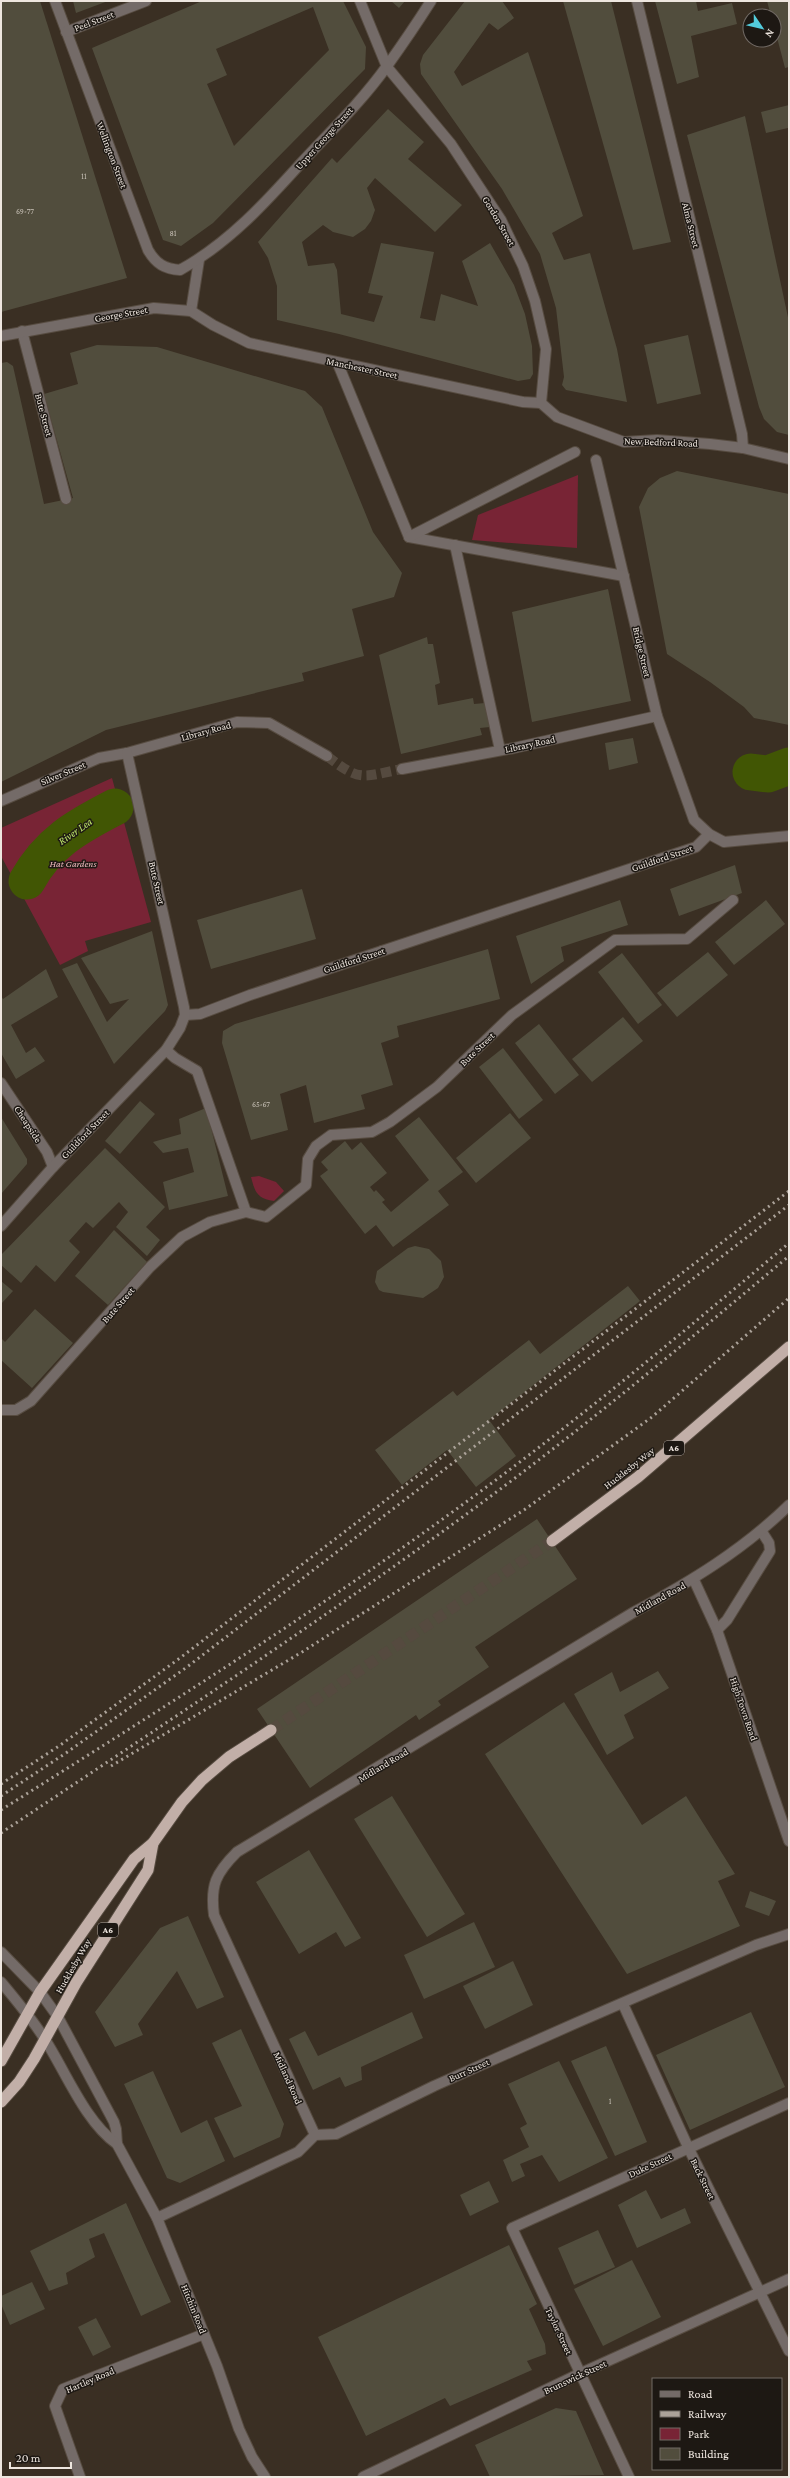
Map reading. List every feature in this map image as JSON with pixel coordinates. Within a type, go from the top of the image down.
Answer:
[{"type":"highway","name":"Hucklesby Way","points":[[552,1541],[638,1478],[789,1347]]},
{"type":"highway","name":"Hucklesby Way","points":[[26,2015],[40,1992],[134,1859],[153,1843],[182,1802],[202,1780],[229,1758],[271,1730]]},
{"type":"highway","name":"Hucklesby Way","points":[[44,2038],[58,2017],[84,1970],[148,1870],[153,1843]]},
{"type":"highway","name":"A6","points":[[1,2061],[26,2015]]},
{"type":"highway","name":"A6","points":[[1,2102],[19,2082],[44,2038]]},
{"type":"street","name":"Wellington Street","points":[[55,1],[153,259],[160,265],[180,270],[199,260]]},
{"type":"street","name":"Peel Street","points":[[66,32],[146,1]]},
{"type":"street","name":"Gordon Street","points":[[360,1],[387,67],[451,144],[501,220],[523,266],[535,301],[546,349],[541,402]]},
{"type":"street","name":"Upper George Street","points":[[199,260],[245,224],[387,67],[431,1]]},
{"type":"street","name":"Alma Street","points":[[637,1],[742,434],[743,448]]},
{"type":"street","points":[[191,311],[199,260]]},
{"type":"street","name":"George Street","points":[[1,336],[154,308],[191,311]]},
{"type":"street","name":"Manchester Street","points":[[191,311],[213,325],[249,343],[338,364],[523,402],[541,402]]},
{"type":"street","name":"Bute Street","points":[[22,331],[66,499]]},
{"type":"street","points":[[338,364],[409,537]]},
{"type":"street","name":"New Bedford Road","points":[[541,402],[557,417],[624,442],[657,440],[743,448],[789,459]]},
{"type":"street","points":[[409,537],[575,452]]},
{"type":"street","name":"Bridge Street","points":[[596,460],[657,716],[694,820],[709,834]]},
{"type":"street","points":[[409,537],[624,576]]},
{"type":"street","points":[[455,545],[500,750]]},
{"type":"street","name":"Library Road","points":[[402,769],[500,750],[657,716]]},
{"type":"street","name":"Library Road","points":[[127,753],[237,722],[258,721],[280,727],[327,756]]},
{"type":"street","name":"Bute Street","points":[[127,753],[163,909],[185,1015]]},
{"type":"street","name":"Silver Street","points":[[1,801],[99,758],[127,753]]},
{"type":"street","points":[[709,834],[724,842],[789,836]]},
{"type":"street","name":"Guildford Street","points":[[1,1226],[53,1167],[166,1050],[176,1036],[185,1015],[200,1014],[250,995],[696,847],[709,834]]},
{"type":"street","name":"Bute Street","points":[[1,1410],[16,1410],[31,1401],[150,1267],[182,1237],[210,1222],[246,1212],[266,1217],[306,1185],[308,1159],[316,1146],[330,1135],[372,1132],[390,1122],[437,1087],[512,1015],[615,940],[687,939],[733,900]]},
{"type":"street","points":[[166,1050],[175,1058],[197,1071],[246,1212]]},
{"type":"street","name":"Cheapside","points":[[1,1083],[47,1152],[53,1167]]},
{"type":"street","name":"Midland Road","points":[[315,2135],[214,1916],[212,1899],[215,1881],[222,1866],[237,1852],[634,1612],[694,1580],[762,1532],[789,1505]]},
{"type":"street","points":[[717,1630],[727,1620],[770,1551],[769,1543],[762,1532]]},
{"type":"street","name":"High Town Road","points":[[694,1580],[717,1630],[787,1828],[789,1842]]},
{"type":"street","name":"Burr Street","points":[[315,2135],[336,2134],[434,2086],[756,1945],[789,1934]]},
{"type":"street","name":"Hitchin Road","points":[[1,1952],[40,1992],[58,2017],[114,2122],[116,2144]]},
{"type":"street","name":"Hitchin Road","points":[[1,1982],[44,2038],[77,2095],[106,2136],[116,2144],[157,2218],[204,2334],[239,2429],[252,2457],[265,2477]]},
{"type":"street","name":"Back Street","points":[[623,2004],[688,2147],[759,2294],[789,2351]]},
{"type":"street","name":"Duke Street","points":[[512,2228],[688,2147],[789,2103]]},
{"type":"street","points":[[157,2218],[298,2152],[315,2135]]},
{"type":"street","name":"Taylor Street","points":[[512,2228],[579,2374],[629,2477]]},
{"type":"street","name":"Brunswick Street","points":[[363,2477],[579,2374],[759,2294],[789,2279]]},
{"type":"street","name":"Hartley Road","points":[[80,2477],[55,2406],[63,2389],[204,2334]]},
{"type":"green space","points":[[578,475],[577,548],[472,540],[478,515]]},
{"type":"green space","name":"Hat Gardens","points":[[112,778],[151,922],[85,941],[88,951],[60,965],[1,856],[1,828]]},
{"type":"green space","points":[[259,1176],[276,1182],[284,1191],[274,1201],[264,1199],[256,1191],[251,1177]]},
{"type":"building","points":[[1,1],[40,1],[127,278],[1,312]]},
{"type":"building","points":[[73,1],[108,1],[76,13]]},
{"type":"building","points":[[202,1],[343,1],[366,47],[365,69],[213,223],[181,246],[163,240],[92,48]],"holes":[[[313,7],[329,50],[234,146],[207,84],[227,75],[216,49]]]},
{"type":"building","points":[[391,1],[405,1],[399,8]]},
{"type":"building","points":[[465,1],[502,1],[514,18],[498,30],[489,23],[454,72],[462,86],[528,52],[583,216],[552,233],[564,260],[590,253],[617,349],[627,402],[566,390],[562,385],[564,377],[556,308],[540,254],[502,189],[421,74],[420,64],[423,55]]},
{"type":"building","points":[[563,1],[611,1],[671,242],[633,250]]},
{"type":"building","points":[[655,1],[696,1],[698,11],[732,3],[737,24],[691,36],[699,77],[677,84]]},
{"type":"building","points":[[767,1],[789,1],[789,67],[785,68],[780,48],[782,48],[782,8],[769,8]]},
{"type":"building","points":[[789,105],[789,131],[788,128],[766,133],[761,112]]},
{"type":"building","points":[[388,109],[424,142],[408,159],[462,205],[435,232],[375,178],[367,188],[375,210],[371,221],[365,229],[353,237],[333,232],[323,225],[302,242],[308,266],[334,263],[337,270],[341,314],[374,322],[383,296],[368,293],[381,243],[434,252],[420,318],[435,321],[441,294],[478,306],[462,261],[490,243],[514,285],[525,314],[532,346],[533,374],[530,379],[518,381],[339,334],[277,320],[277,286],[268,258],[258,242],[332,158],[337,163]]},
{"type":"building","points":[[745,116],[789,322],[789,435],[777,432],[764,419],[759,407],[687,135]]},
{"type":"building","points":[[688,335],[701,394],[657,404],[644,345]]},
{"type":"building","points":[[97,345],[157,347],[305,391],[322,407],[373,532],[402,573],[394,597],[352,609],[364,656],[302,673],[304,681],[106,730],[1,782],[1,363],[7,362],[13,366],[44,504],[73,498],[44,394],[78,384],[70,353]]},
{"type":"building","points":[[677,471],[789,494],[789,725],[754,718],[744,707],[710,682],[667,654],[639,507],[648,488],[660,478]]},
{"type":"building","points":[[608,589],[631,701],[532,722],[512,612]]},
{"type":"building","points":[[427,637],[428,644],[433,644],[440,683],[435,685],[438,705],[473,698],[474,704],[485,703],[490,727],[480,728],[482,735],[401,754],[379,655]]},
{"type":"building","points":[[633,738],[638,763],[609,770],[605,743]]},
{"type":"building","points":[[735,865],[742,893],[679,916],[670,889]]},
{"type":"building","points":[[302,889],[316,939],[211,969],[197,920]]},
{"type":"building","points":[[620,900],[628,925],[561,947],[564,961],[531,984],[516,936]]},
{"type":"building","points":[[766,900],[785,924],[734,965],[715,942]]},
{"type":"building","points":[[152,931],[168,1005],[165,1011],[114,1064],[62,969],[77,963],[107,1022],[129,999],[110,1004],[81,958]]},
{"type":"building","points":[[488,949],[500,999],[397,1026],[399,1037],[381,1043],[393,1085],[361,1095],[365,1109],[314,1123],[306,1085],[280,1094],[288,1130],[251,1140],[222,1043],[223,1031],[235,1024]]},
{"type":"building","points":[[708,952],[728,975],[677,1017],[657,993]]},
{"type":"building","points":[[622,953],[662,1005],[638,1024],[598,972]]},
{"type":"building","points":[[46,969],[58,997],[11,1025],[26,1053],[35,1047],[45,1061],[16,1079],[1,1053],[1,996],[3,999]]},
{"type":"building","points":[[623,1017],[643,1041],[592,1082],[572,1059]]},
{"type":"building","points":[[539,1024],[579,1075],[555,1094],[515,1043]]},
{"type":"building","points":[[503,1048],[543,1100],[519,1119],[479,1067]]},
{"type":"building","points":[[140,1101],[155,1114],[120,1154],[105,1141]]},
{"type":"building","points":[[206,1108],[228,1196],[169,1210],[163,1182],[194,1172],[188,1148],[163,1153],[153,1142],[181,1134],[179,1119]]},
{"type":"building","points":[[510,1113],[531,1138],[476,1183],[456,1158]]},
{"type":"building","points":[[1,1117],[27,1159],[27,1164],[1,1194]]},
{"type":"building","points":[[419,1117],[463,1172],[438,1191],[449,1205],[393,1247],[376,1225],[365,1234],[320,1176],[328,1170],[321,1162],[345,1141],[352,1150],[361,1142],[387,1173],[370,1187],[374,1192],[376,1190],[385,1200],[382,1202],[391,1212],[429,1180],[395,1136]]},
{"type":"building","points":[[105,1148],[165,1207],[146,1227],[160,1240],[147,1256],[116,1227],[128,1212],[119,1202],[93,1228],[86,1222],[69,1241],[80,1252],[55,1282],[36,1265],[21,1283],[1,1265],[1,1255]]},
{"type":"building","points":[[114,1230],[147,1262],[108,1305],[75,1276]]},
{"type":"building","points":[[415,1246],[429,1249],[441,1261],[444,1277],[438,1288],[423,1298],[383,1292],[379,1290],[375,1282],[377,1271],[408,1248]]},
{"type":"building","points":[[1,1281],[13,1291],[1,1304]]},
{"type":"building","points":[[628,1286],[640,1301],[489,1420],[516,1456],[476,1487],[447,1450],[402,1485],[375,1450],[453,1391],[457,1396],[529,1340],[540,1354]]},
{"type":"building","points":[[35,1309],[73,1343],[32,1388],[1,1360],[1,1338],[5,1342]]},
{"type":"building","points":[[537,1519],[577,1579],[475,1647],[489,1667],[438,1701],[441,1705],[419,1720],[416,1715],[310,1788],[257,1709]]},
{"type":"building","points":[[658,1671],[669,1688],[624,1715],[634,1738],[607,1755],[574,1694],[612,1672],[620,1692]]},
{"type":"building","points":[[564,1702],[642,1825],[686,1796],[735,1874],[718,1881],[740,1926],[627,1974],[485,1754]]},
{"type":"building","points":[[392,1796],[465,1914],[427,1937],[354,1819]]},
{"type":"building","points":[[309,1850],[361,1938],[345,1947],[336,1932],[299,1954],[256,1882]]},
{"type":"building","points":[[750,1891],[776,1901],[769,1916],[745,1907]]},
{"type":"building","points":[[188,1916],[224,1997],[197,2009],[177,1971],[138,2024],[143,2035],[115,2047],[95,2012],[160,1928]]},
{"type":"building","points":[[474,1922],[495,1967],[424,1999],[404,1955]]},
{"type":"building","points":[[513,1961],[533,2005],[485,2029],[463,1986]]},
{"type":"building","points":[[412,2012],[423,2038],[361,2067],[362,2080],[345,2087],[340,2077],[313,2090],[289,2039],[305,2031],[318,2056]]},
{"type":"building","points":[[751,2012],[785,2087],[690,2130],[656,2055]]},
{"type":"building","points":[[241,2029],[284,2124],[280,2137],[234,2158],[214,2118],[242,2106],[212,2043]]},
{"type":"building","points":[[606,2046],[647,2142],[615,2156],[571,2061]]},
{"type":"building","points":[[559,2061],[608,2158],[559,2182],[542,2155],[520,2164],[525,2176],[512,2182],[503,2160],[529,2147],[520,2128],[527,2124],[508,2084]]},
{"type":"building","points":[[153,2071],[181,2133],[207,2120],[225,2161],[180,2183],[167,2178],[124,2084]]},
{"type":"building","points":[[489,2181],[499,2202],[470,2216],[460,2195]]},
{"type":"building","points":[[646,2190],[661,2219],[685,2208],[691,2223],[637,2248],[618,2205]]},
{"type":"building","points":[[126,2203],[171,2302],[141,2316],[104,2233],[89,2239],[95,2257],[66,2273],[68,2284],[49,2291],[30,2251]]},
{"type":"building","points":[[598,2230],[615,2267],[574,2285],[558,2248]]},
{"type":"building","points":[[509,2245],[537,2304],[529,2309],[545,2344],[546,2354],[527,2361],[532,2370],[450,2406],[445,2398],[366,2436],[318,2337]]},
{"type":"building","points":[[632,2260],[661,2317],[603,2346],[574,2289]]},
{"type":"building","points":[[32,2282],[45,2309],[10,2325],[1,2304],[1,2296]]},
{"type":"building","points":[[96,2318],[111,2347],[93,2356],[78,2327]]},
{"type":"building","points":[[556,2408],[576,2411],[604,2475],[490,2477],[475,2445]]},
{"type":"waterway","name":"River Lea","points":[[751,772],[768,774],[789,766]]},
{"type":"waterway","name":"River Lea","points":[[27,881],[44,856],[64,837],[115,807]]},
{"type":"tunnel","points":[[327,756],[354,774],[369,775],[402,769]]},
{"type":"tunnel","points":[[271,1730],[552,1541]]},
{"type":"railway","points":[[1,1784],[59,1746],[180,1658],[789,1191]]},
{"type":"railway","points":[[1,1796],[66,1753],[187,1667],[789,1205]]},
{"type":"railway","points":[[1,1810],[244,1655],[364,1575],[423,1533],[521,1461],[598,1401],[789,1243]]},
{"type":"railway","points":[[1,1833],[307,1627],[487,1499],[602,1410],[789,1256]]},
{"type":"railway","points":[[111,1766],[302,1652],[524,1510],[652,1417],[789,1298]]}]
